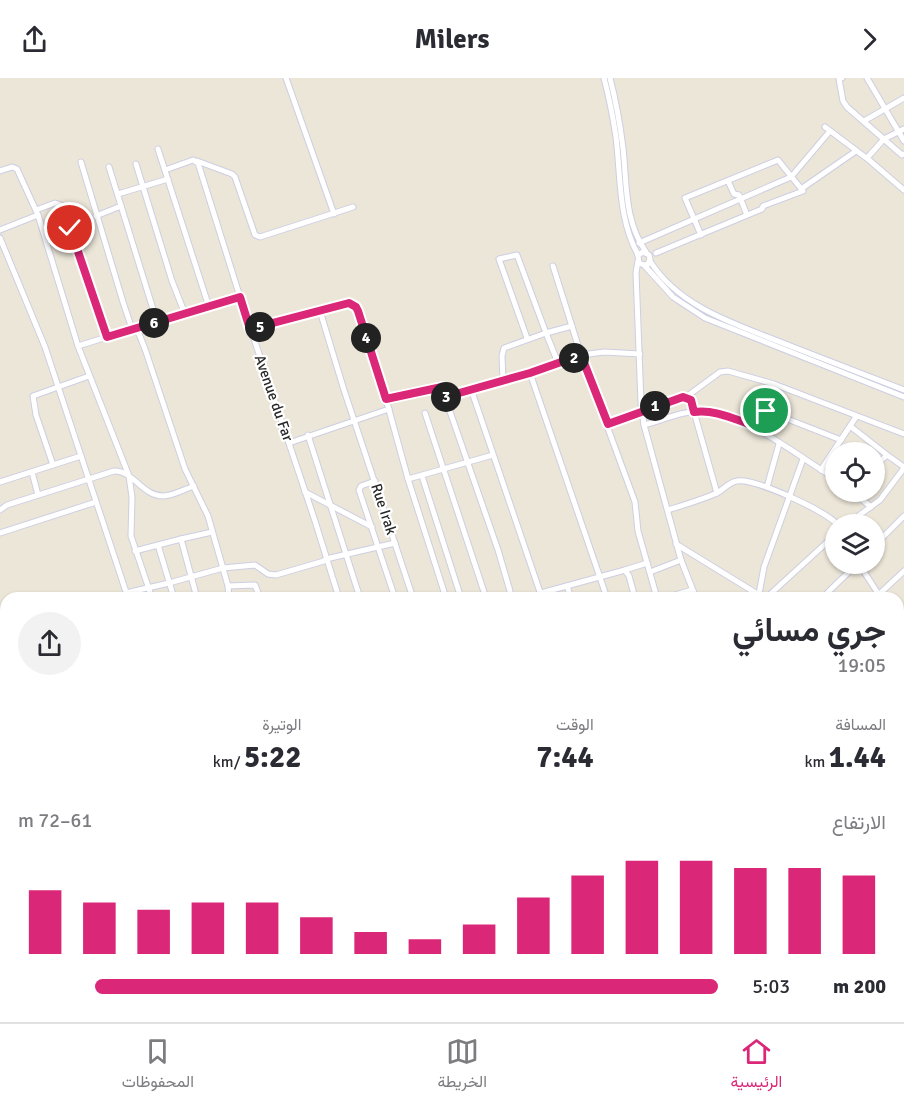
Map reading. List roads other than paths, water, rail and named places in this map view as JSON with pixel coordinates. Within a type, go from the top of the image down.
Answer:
[{"type":"street","points":[[286,78],[334,214]]},
{"type":"street","points":[[604,78],[616,136],[623,215],[640,262],[673,297],[705,318],[904,397]]},
{"type":"street","points":[[610,78],[621,135],[630,219],[639,243],[650,256],[662,277],[677,291],[709,312],[904,390]]},
{"type":"street","points":[[842,78],[839,79],[843,101],[847,106],[902,155],[904,154]]},
{"type":"street","points":[[867,78],[885,109],[901,130],[904,141]]},
{"type":"street","points":[[864,121],[904,98]]},
{"type":"street","points":[[639,243],[791,177],[827,129],[904,189]]},
{"type":"street","points":[[867,158],[884,139],[901,130]]},
{"type":"street","points":[[158,149],[209,307]]},
{"type":"street","points":[[686,592],[693,590],[676,543],[642,411],[636,279],[640,262],[762,209],[763,206],[803,191],[801,189],[855,150]]},
{"type":"street","points":[[165,170],[193,160],[232,174],[255,235],[260,237],[353,207]]},
{"type":"street","points":[[701,236],[685,198],[778,160],[801,189]]},
{"type":"street","name":"Avenue du Far","points":[[197,161],[337,592]]},
{"type":"street","points":[[81,162],[131,326],[135,328],[145,349],[185,469],[208,516],[228,592]]},
{"type":"street","points":[[136,164],[172,281],[185,314]]},
{"type":"street","points":[[0,171],[12,167],[17,169],[37,212],[78,346],[129,476],[132,497],[130,531],[150,592]]},
{"type":"street","points":[[109,167],[157,322]]},
{"type":"street","points":[[118,194],[168,179]]},
{"type":"street","points":[[728,181],[734,194],[741,198],[747,215]]},
{"type":"street","points":[[0,230],[55,203],[64,206],[107,337]]},
{"type":"street","points":[[96,216],[121,206]]},
{"type":"street","points":[[0,238],[45,347],[126,592]]},
{"type":"street","points":[[527,338],[499,259],[517,255],[558,363]]},
{"type":"street","points":[[640,262],[650,256]]},
{"type":"street","points":[[553,266],[581,355],[635,502],[638,531],[655,592]]},
{"type":"street","points":[[78,346],[240,297]]},
{"type":"street","points":[[250,329],[349,303],[356,307],[444,592]]},
{"type":"street","name":"Rue Irak","points":[[320,310],[411,592]]},
{"type":"street","points":[[503,380],[504,348],[527,338],[572,326]]},
{"type":"street","points":[[445,397],[530,373],[581,355],[604,352],[640,354]]},
{"type":"street","points":[[608,424],[670,400],[686,397],[720,372],[728,371],[774,384],[904,434]]},
{"type":"street","points":[[530,373],[605,592]]},
{"type":"street","points":[[53,465],[32,400],[35,394],[89,376]]},
{"type":"street","points":[[386,399],[442,387],[498,550],[510,592]]},
{"type":"street","points":[[471,389],[540,592]]},
{"type":"street","points":[[686,397],[691,400],[717,493]]},
{"type":"street","points":[[289,443],[389,409]]},
{"type":"street","points":[[752,425],[759,412],[766,411],[841,440]]},
{"type":"street","points":[[644,425],[694,412],[718,413],[752,425],[825,473]]},
{"type":"street","points":[[425,413],[484,592]]},
{"type":"street","points":[[821,470],[856,417]]},
{"type":"street","points":[[850,426],[904,467],[888,491],[861,514]]},
{"type":"street","points":[[308,435],[358,592]]},
{"type":"street","points":[[767,487],[779,444]]},
{"type":"street","points":[[408,479],[493,455]]},
{"type":"street","points":[[0,482],[81,456]]},
{"type":"street","points":[[759,592],[764,567],[803,459]]},
{"type":"street","points":[[0,510],[7,505],[114,471],[122,471],[146,491],[162,496],[194,486]]},
{"type":"street","points":[[32,472],[38,495]]},
{"type":"street","points":[[422,476],[459,592]]},
{"type":"street","points":[[375,481],[359,488],[393,592]]},
{"type":"street","points":[[668,510],[717,493],[738,481],[767,487],[825,515]]},
{"type":"street","points":[[305,492],[372,527]]},
{"type":"street","points":[[0,533],[96,502]]},
{"type":"street","points":[[865,502],[871,507]]},
{"type":"street","points":[[885,535],[904,516]]},
{"type":"street","points":[[135,551],[212,532]]},
{"type":"street","points":[[181,539],[195,592]]},
{"type":"street","points":[[138,592],[223,568],[255,565],[268,574],[276,576],[344,554],[395,543]]},
{"type":"street","points":[[676,543],[756,592]]},
{"type":"street","points":[[772,592],[825,544]]},
{"type":"street","points":[[158,545],[172,592]]},
{"type":"street","points":[[650,572],[681,560]]},
{"type":"street","points":[[551,592],[646,563]]},
{"type":"street","points":[[624,570],[629,576],[634,592]]},
{"type":"street","points":[[883,592],[904,571]]},
{"type":"street","points":[[828,592],[847,574]]},
{"type":"street","points":[[864,574],[875,592]]},
{"type":"street","points":[[228,586],[255,585],[258,592]]},
{"type":"street","points":[[567,586],[569,592]]}]
